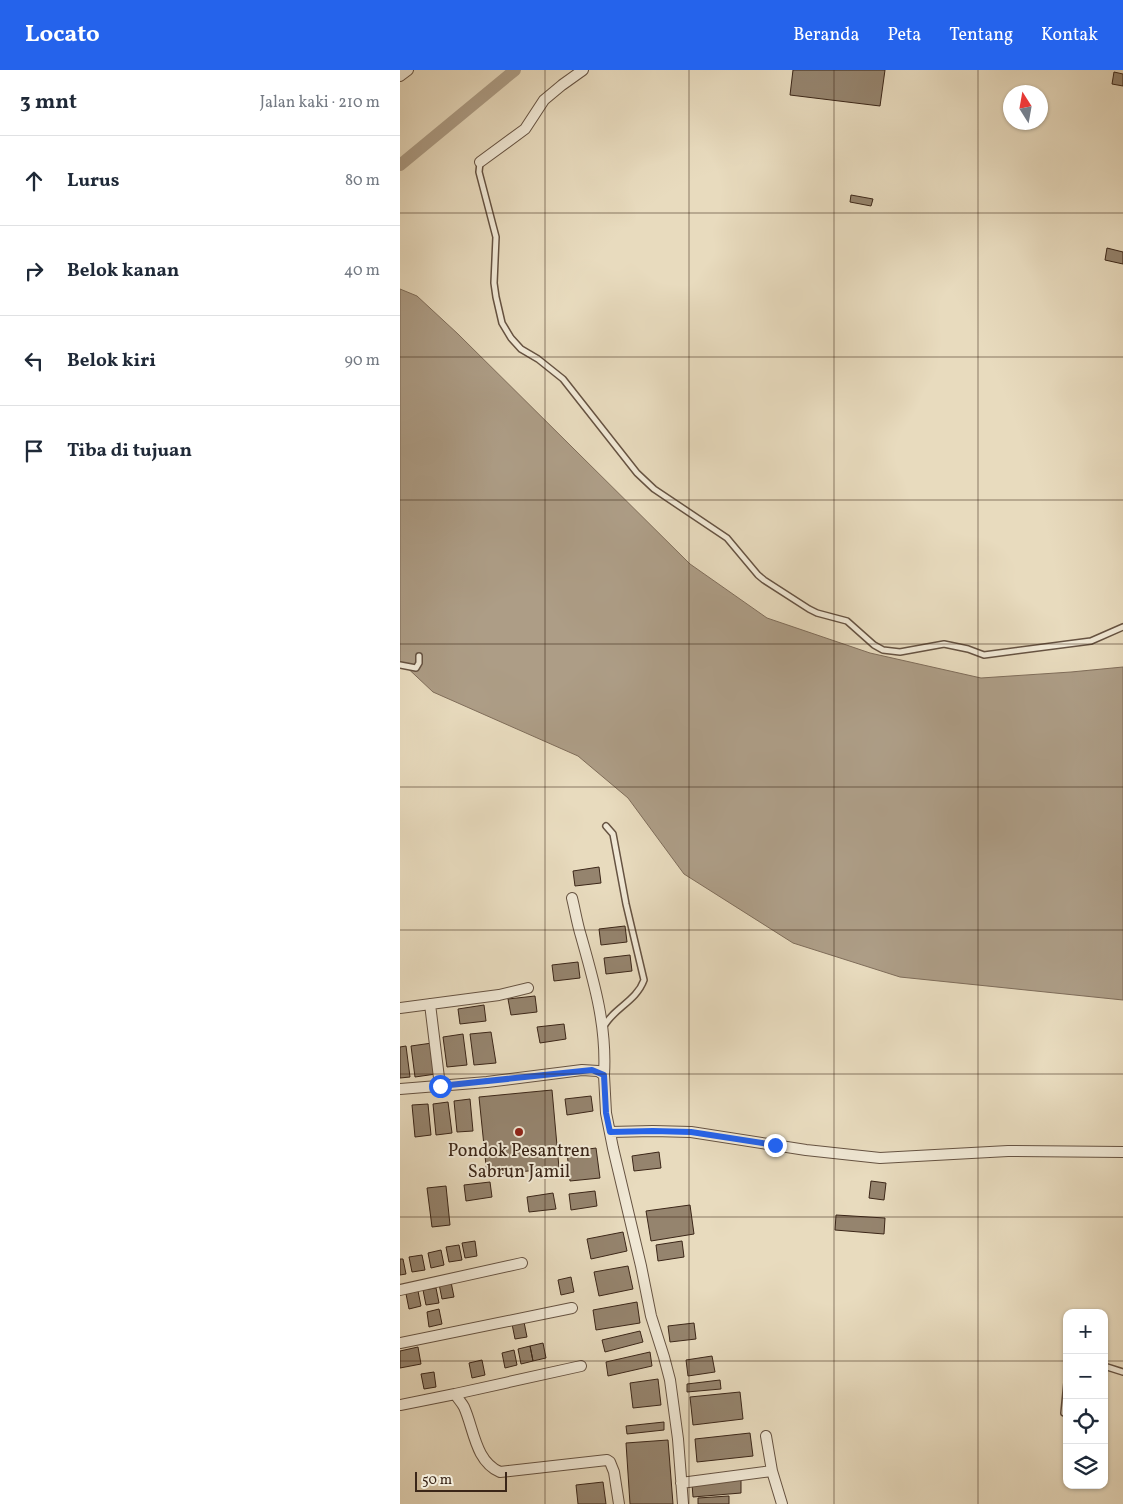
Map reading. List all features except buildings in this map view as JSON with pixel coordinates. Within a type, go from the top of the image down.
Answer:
[{"type":"street","points":[[400,76],[408,70]]},
{"type":"street","points":[[480,162],[526,129],[544,100],[584,70]]},
{"type":"street","points":[[572,898],[596,988],[605,1060],[606,1113],[651,1316],[670,1380],[678,1439],[683,1504]]},
{"type":"street","points":[[400,1008],[499,996],[528,988]]},
{"type":"street","points":[[430,1004],[440,1086]]},
{"type":"street","points":[[400,1089],[582,1070],[598,1071],[604,1075]]},
{"type":"street","points":[[610,1132],[691,1132],[806,1150],[880,1158],[1008,1151],[1123,1152]]},
{"type":"street","points":[[400,1290],[522,1262]]},
{"type":"street","points":[[400,1344],[572,1308]]},
{"type":"street","points":[[400,1405],[581,1366]]},
{"type":"street","points":[[455,1394],[464,1406],[480,1453],[494,1469],[506,1472],[608,1460],[614,1472],[618,1504]]},
{"type":"street","points":[[766,1436],[772,1471],[782,1504]]},
{"type":"street","points":[[681,1483],[772,1471]]},
{"type":"lane","points":[[480,162],[479,172],[496,237],[494,283],[496,297],[502,323],[511,338],[520,349],[538,358],[563,379],[637,472],[654,489],[727,538],[758,575],[809,609],[847,621],[874,645],[883,650],[900,652],[944,644],[968,648],[984,655],[1091,640],[1123,627]]},
{"type":"lane","points":[[400,665],[416,668],[419,663],[419,656]]},
{"type":"lane","points":[[602,1031],[605,1024],[632,1000],[641,988],[644,980],[626,904],[613,834],[606,826]]},
{"type":"lane","points":[[1108,1367],[1123,1372]]},
{"type":"shaded area","points":[[400,289],[417,296],[458,334],[690,564],[767,618],[870,653],[981,678],[1123,667],[1123,1000],[900,977],[793,943],[684,874],[628,798],[578,756],[433,692],[400,661]]},
{"type":"waterway","points":[[400,165],[515,70]]},
{"type":"place","name":"Pondok Pesantren Sabrun Jamil","points":[[519,1132]]},
{"type":"route","points":[[440,1086],[582,1070],[598,1071],[604,1075],[606,1113],[610,1132],[691,1132],[775,1145]]}]
